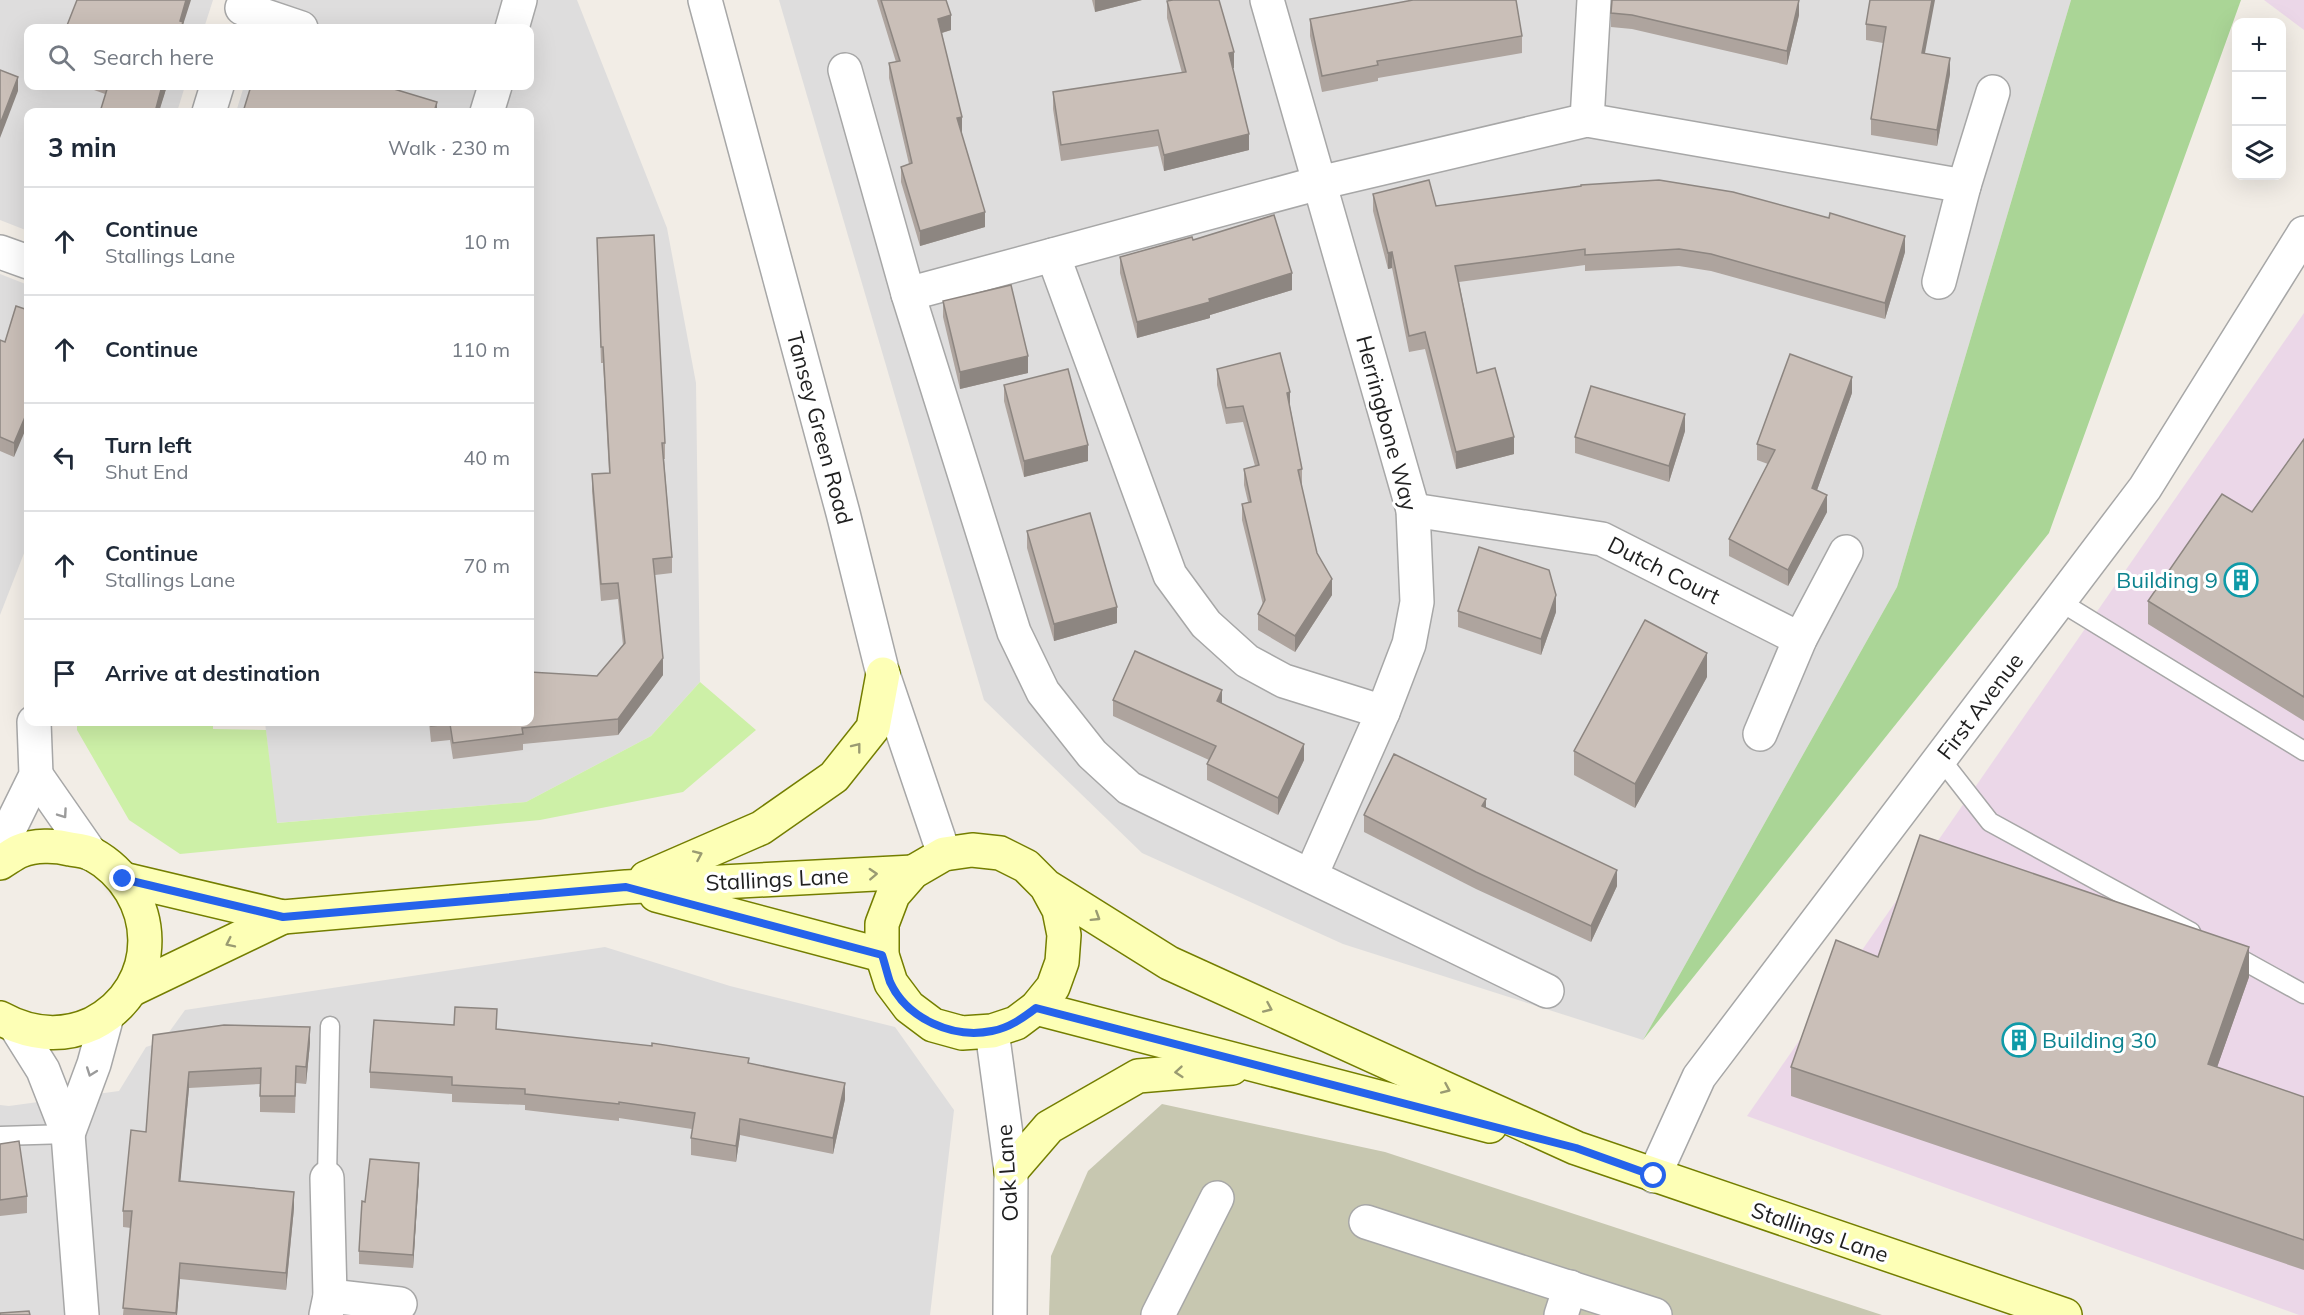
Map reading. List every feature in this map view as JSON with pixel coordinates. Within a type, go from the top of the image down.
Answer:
[{"type":"main road","points":[[626,887],[761,828],[834,777],[873,728],[883,674]]},
{"type":"main road","points":[[0,863],[22,850],[57,846],[91,854],[123,879],[142,914],[145,956],[131,990],[107,1016],[78,1030],[48,1034],[8,1022]]},
{"type":"main road","points":[[1046,886],[1059,910],[1064,935],[1062,962],[1053,987],[1036,1008],[1016,1023],[992,1031],[962,1033],[933,1024],[909,1007],[891,983],[882,955],[882,924],[893,895],[913,872],[944,854],[972,850],[1000,853],[1026,866],[1046,886],[1169,963],[1576,1148]]},
{"type":"main road","name":"Stallings Lane","points":[[123,879],[283,917],[626,887],[913,872]]},
{"type":"main road","points":[[626,887],[882,955]]},
{"type":"main road","name":"Stallings Lane","points":[[131,990],[283,917]]},
{"type":"main road","points":[[1036,1008],[1576,1148]]},
{"type":"main road","points":[[1011,1171],[1049,1127],[1138,1076],[1258,1065]]},
{"type":"main road","name":"Stallings Lane","points":[[1576,1148],[2065,1315]]},
{"type":"street","points":[[513,24],[520,0]]},
{"type":"street","name":"Tansey Green Road","points":[[705,0],[843,513],[883,674],[944,854]]},
{"type":"street","name":"Herringbone Way","points":[[1267,0],[1413,510],[1417,602],[1409,644],[1383,712],[1311,875]]},
{"type":"street","points":[[1587,120],[1594,0]]},
{"type":"street","points":[[240,12],[286,24]]},
{"type":"street","points":[[845,70],[908,294],[1014,632],[1043,692],[1092,754],[1129,788],[1547,991]]},
{"type":"street","points":[[210,108],[216,90]]},
{"type":"street","points":[[1939,282],[1964,186],[1993,92]]},
{"type":"street","points":[[908,294],[1319,183],[1587,120],[1964,186]]},
{"type":"street","name":"First Avenue","points":[[1654,1176],[1699,1077],[2145,488],[2304,233]]},
{"type":"street","points":[[0,252],[24,261]]},
{"type":"street","points":[[1053,255],[1170,575],[1206,624],[1247,661],[1284,681],[1383,712]]},
{"type":"street","name":"Dutch Court","points":[[1413,510],[1602,539],[1800,639]]},
{"type":"street","points":[[1760,734],[1800,639],[1846,552]]},
{"type":"street","points":[[0,848],[36,775],[34,726]]},
{"type":"street","points":[[36,775],[91,854]]},
{"type":"street","points":[[68,1134],[94,1064],[107,1016]]},
{"type":"street","points":[[8,1022],[43,1070],[68,1134],[82,1315]]},
{"type":"street","name":"Oak Lane","points":[[992,1031],[1011,1171],[1010,1315]]},
{"type":"street","points":[[327,1178],[328,1305],[400,1304]]},
{"type":"street","points":[[1158,1315],[1217,1198]]},
{"type":"street","points":[[1366,1222],[1566,1301],[1655,1315]]},
{"type":"lane","points":[[2059,601],[2304,751]]},
{"type":"lane","points":[[1940,758],[1990,822],[2304,994]]},
{"type":"lane","points":[[327,1178],[330,1026]]},
{"type":"lane","points":[[0,1136],[68,1134]]},
{"type":"shaded area","points":[[0,0],[213,0],[205,24],[24,24],[24,90],[184,90],[178,108],[24,108],[24,229],[0,220]]},
{"type":"shaded area","points":[[268,0],[577,0],[667,228],[696,383],[700,682],[651,736],[526,802],[276,823],[265,726],[534,726],[534,108],[237,108],[243,90],[534,90],[534,24],[261,24]]},
{"type":"shaded area","points":[[779,0],[2071,0],[1897,587],[1643,1040],[1343,944],[1142,853],[984,700]]},
{"type":"shaded area","points":[[2264,0],[2304,0],[2304,30]]},
{"type":"shaded area","points":[[0,274],[24,283],[24,553],[0,615]]},
{"type":"shaded area","points":[[2304,313],[2304,1315],[2299,1315],[1747,1116]]},
{"type":"shaded area","points":[[605,947],[730,986],[895,1027],[954,1110],[930,1315],[0,1315],[0,1105],[9,1106],[119,1091],[146,1047],[162,1042],[185,1010]]},
{"type":"shaded area","points":[[1162,1104],[1385,1152],[1882,1315],[1049,1315],[1051,1256],[1088,1171]]},
{"type":"green space","points":[[2071,0],[2241,0],[2235,18],[2232,18],[2232,25],[2049,533],[1643,1040],[1897,587]]},
{"type":"green space","points":[[700,682],[756,730],[683,792],[540,820],[180,854],[129,820],[77,730],[77,726],[213,726],[213,729],[266,730],[277,823],[526,802],[651,736]]},
{"type":"building","points":[[77,0],[186,0],[180,21],[182,24],[68,24]]},
{"type":"building","points":[[881,0],[946,0],[951,15],[938,19],[962,117],[957,118],[985,212],[920,231],[901,167],[912,163],[889,63],[900,61]]},
{"type":"building","points":[[1219,0],[1234,52],[1229,53],[1249,134],[1164,155],[1158,130],[1061,145],[1053,92],[1186,72],[1167,1]]},
{"type":"building","points":[[1413,0],[1516,0],[1522,36],[1377,61],[1378,65],[1322,76],[1310,19]]},
{"type":"building","points":[[1612,0],[1799,0],[1787,51],[1632,15],[1611,13]]},
{"type":"building","points":[[1870,0],[1932,0],[1922,53],[1950,58],[1937,130],[1871,119],[1886,27],[1866,24]]},
{"type":"building","points":[[0,70],[18,77],[0,124]]},
{"type":"building","points":[[107,90],[161,90],[156,108],[101,108]]},
{"type":"building","points":[[250,90],[397,90],[437,102],[435,108],[244,108]]},
{"type":"building","points":[[1429,180],[1436,206],[1581,185],[1659,180],[1733,192],[1829,218],[1830,213],[1905,236],[1885,303],[1711,254],[1679,249],[1585,255],[1585,249],[1455,266],[1477,373],[1495,368],[1514,437],[1456,452],[1425,332],[1409,336],[1392,252],[1388,253],[1373,194]]},
{"type":"building","points":[[1274,215],[1292,273],[1209,299],[1210,302],[1137,322],[1120,257],[1192,237],[1193,240]]},
{"type":"building","points":[[654,235],[665,443],[662,443],[672,557],[653,559],[663,658],[618,719],[522,728],[523,734],[453,743],[450,726],[534,726],[534,672],[597,676],[625,643],[618,583],[601,584],[592,474],[610,473],[603,347],[601,347],[597,238]]},
{"type":"building","points":[[1011,285],[1028,356],[960,372],[943,301]]},
{"type":"building","points":[[16,306],[24,309],[24,419],[14,443],[0,437],[0,340],[5,342]]},
{"type":"building","points":[[1280,353],[1290,392],[1287,393],[1302,469],[1298,470],[1317,553],[1332,579],[1295,636],[1258,614],[1265,600],[1242,504],[1251,502],[1244,469],[1259,465],[1243,406],[1226,408],[1217,369]]},
{"type":"building","points":[[1790,354],[1852,377],[1812,488],[1827,495],[1788,570],[1729,539],[1775,450],[1757,444]]},
{"type":"building","points":[[1068,369],[1088,445],[1024,461],[1004,385]]},
{"type":"building","points":[[1591,386],[1685,414],[1669,466],[1575,437]]},
{"type":"building","name":"Building 9","points":[[2304,439],[2304,697],[2148,601],[2222,494],[2252,512]]},
{"type":"building","points":[[1090,513],[1117,607],[1054,624],[1027,531]]},
{"type":"building","points":[[1479,547],[1549,570],[1556,595],[1541,639],[1458,611]]},
{"type":"building","points":[[1645,620],[1707,653],[1635,784],[1574,751]]},
{"type":"building","points":[[1135,651],[1222,690],[1217,701],[1304,744],[1278,798],[1207,764],[1216,746],[1113,700]]},
{"type":"building","points":[[1394,754],[1486,799],[1482,806],[1617,870],[1591,926],[1476,872],[1364,815]]},
{"type":"building","name":"Building 30","points":[[1920,835],[2249,947],[2208,1064],[2304,1097],[2304,1240],[1791,1067],[1836,940],[1878,957]]},
{"type":"building","points":[[455,1007],[497,1009],[496,1029],[652,1046],[652,1043],[749,1058],[748,1063],[845,1083],[833,1138],[740,1119],[736,1146],[691,1138],[695,1113],[619,1102],[619,1104],[525,1094],[525,1089],[452,1085],[452,1077],[370,1072],[374,1020],[454,1025]]},
{"type":"building","points":[[224,1025],[310,1027],[306,1067],[296,1066],[295,1096],[260,1096],[261,1068],[189,1072],[179,1181],[294,1192],[286,1273],[180,1263],[176,1313],[123,1308],[132,1211],[123,1211],[131,1130],[146,1132],[153,1035]]},
{"type":"building","points":[[19,1141],[27,1196],[0,1200],[0,1144]]},
{"type":"building","points":[[370,1159],[419,1163],[413,1255],[359,1251],[362,1201],[365,1202]]},
{"type":"building","points":[[29,1311],[30,1315],[0,1315],[0,1313]]},
{"type":"place","name":"Building 9","points":[[2241,580]]},
{"type":"place","name":"Building 30","points":[[2019,1040]]},
{"type":"route","points":[[123,879],[283,917],[626,887],[882,955],[891,983],[909,1007],[933,1024],[962,1033],[992,1031],[1016,1023],[1036,1008],[1576,1148],[1654,1176]]}]
